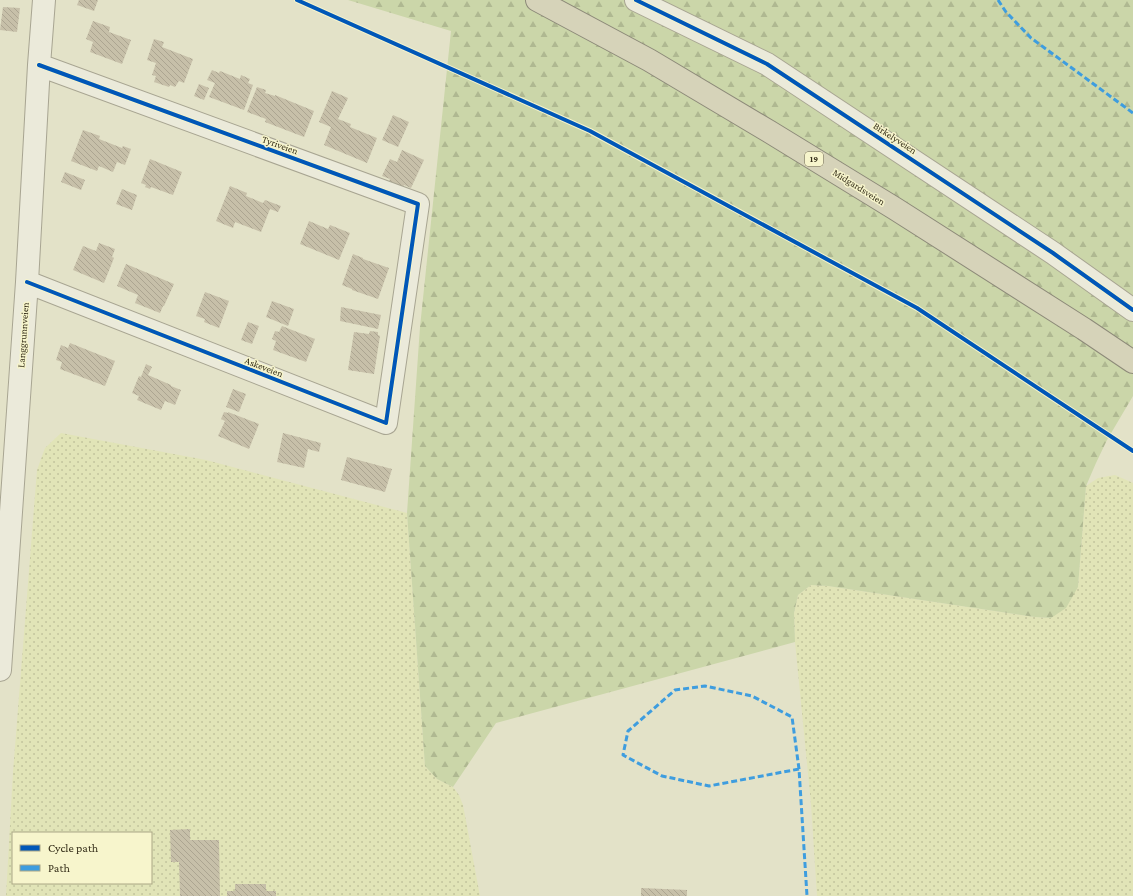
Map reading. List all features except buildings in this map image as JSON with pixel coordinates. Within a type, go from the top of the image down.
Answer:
[{"type":"highway","name":"Midgardsveien","points":[[536,0],[649,60],[770,132],[894,208],[1133,362]]},
{"type":"street","name":"Langgrunnveien","points":[[0,670],[44,0]]},
{"type":"street","name":"Birkelyveien","points":[[636,0],[767,64],[1053,253],[1133,310]]},
{"type":"street","name":"Tyriveien","points":[[39,65],[418,204],[403,307]]},
{"type":"street","name":"Askeveien","points":[[26,282],[386,423],[403,307]]},
{"type":"green space","points":[[348,0],[1133,0],[1133,396],[1107,440],[1086,486],[1078,587],[1066,608],[1051,618],[1035,617],[828,586],[811,585],[798,595],[794,613],[795,642],[496,723],[453,787],[437,779],[425,766],[407,513],[420,327],[451,31]]},
{"type":"green space","points":[[61,433],[206,460],[407,513],[425,766],[437,779],[453,787],[459,795],[463,805],[480,896],[6,896],[13,772],[37,470],[45,448]]},
{"type":"green space","points":[[1115,475],[1133,483],[1133,896],[817,896],[811,804],[795,642],[794,613],[798,595],[811,585],[828,586],[1035,617],[1051,618],[1078,587],[1086,486],[1098,478]]},
{"type":"marked path","points":[[998,0],[1006,12],[1031,38],[1133,113]]},
{"type":"marked path","points":[[799,769],[709,786],[662,776],[623,755],[628,731],[675,690],[705,686],[752,696],[792,717],[799,769],[807,896]]},
{"type":"cycle path","points":[[297,0],[590,131],[917,308],[1133,451]]},
{"type":"cycle path","points":[[636,0],[767,64],[1053,253],[1133,310]]},
{"type":"cycle path","points":[[27,282],[386,423],[418,204],[39,65]]}]
